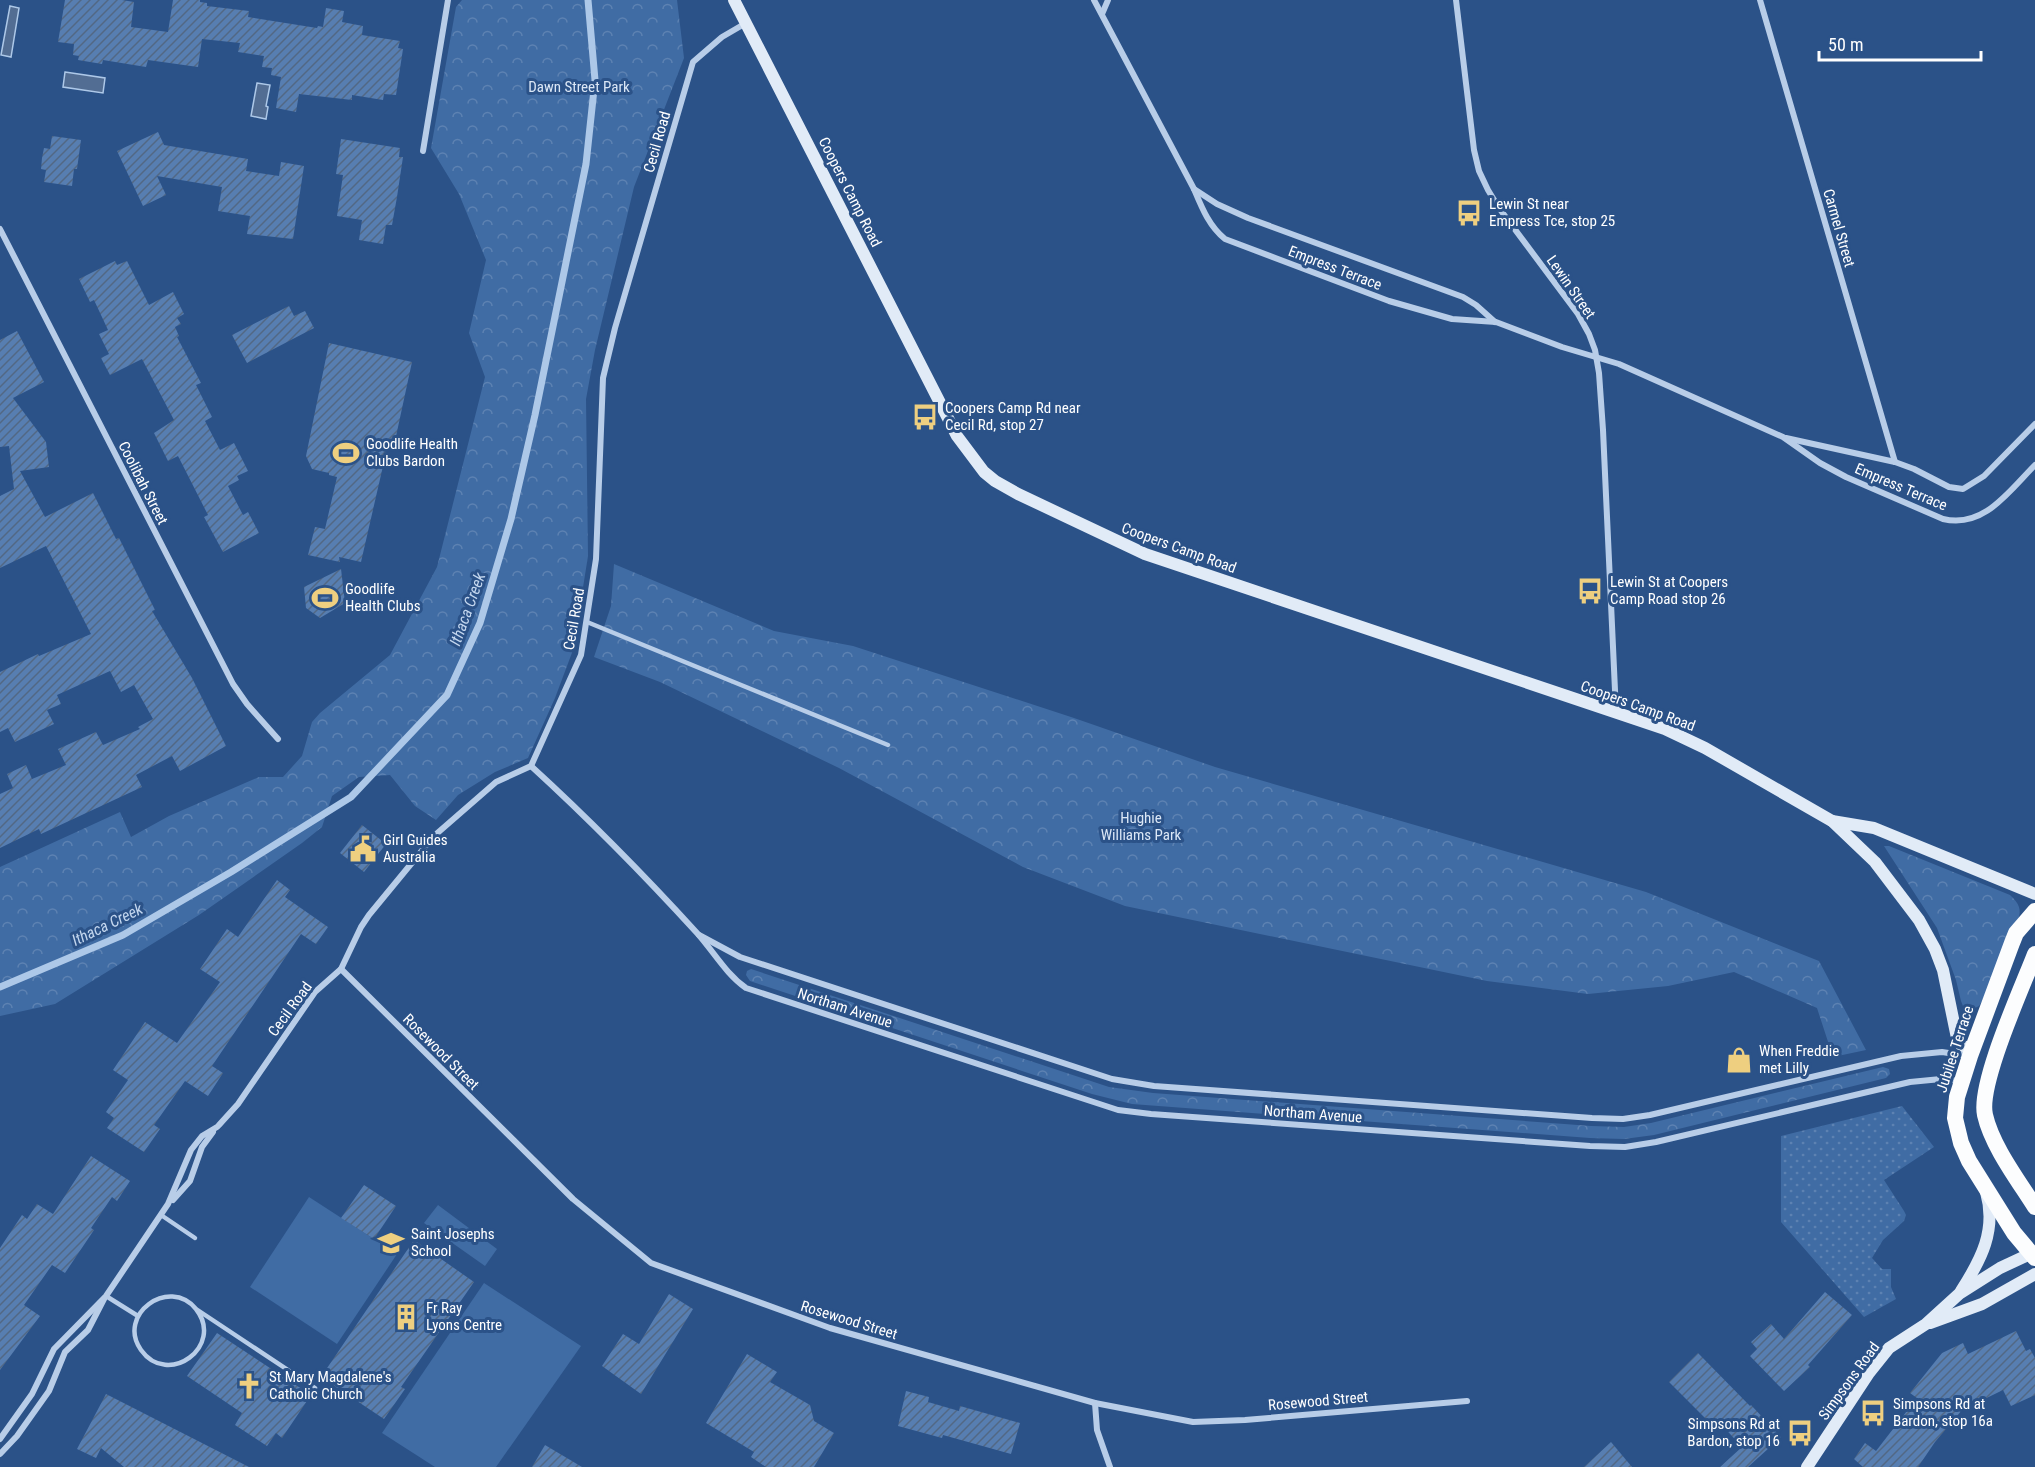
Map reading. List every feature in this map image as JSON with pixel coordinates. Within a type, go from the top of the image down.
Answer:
[{"type":"highway","name":"Jubilee Terrace","points":[[2034,1255],[1984,1187],[1969,1161],[1956,1129],[1955,1111],[1971,1053],[2016,933],[2035,911]]},
{"type":"highway","points":[[2035,954],[1990,1074],[1984,1103],[1989,1128],[2035,1207]]},
{"type":"highway","points":[[1971,1053],[1990,1074]]},
{"type":"highway","points":[[1962,1081],[1990,1074]]},
{"type":"main road","name":"Coopers Camp Road","points":[[734,0],[957,436],[984,472],[1018,494],[1145,554],[1685,737],[1832,821],[1875,862],[1919,920],[1935,949],[1943,970],[1957,1038],[1961,1045],[1971,1053]]},
{"type":"main road","name":"Coopers Camp Road","points":[[1832,821],[1874,828],[2035,894]]},
{"type":"main road","points":[[1959,1294],[1981,1257],[1989,1233],[1988,1204],[1984,1187]]},
{"type":"main road","name":"Simpsons Road","points":[[1807,1467],[1884,1354],[1926,1324],[1959,1294],[2000,1268],[2034,1255]]},
{"type":"main road","name":"Simpsons Road","points":[[1926,1324],[1982,1304],[2035,1274]]},
{"type":"street","points":[[423,151],[448,0]]},
{"type":"street","name":"Empress Terrace","points":[[1094,0],[1212,226],[1232,242],[1368,293],[1432,314],[1461,321],[1496,322],[1633,370],[1783,437],[1820,463],[1846,477],[1952,521],[1967,521],[1989,511],[2035,465]]},
{"type":"street","points":[[1102,14],[1108,0]]},
{"type":"street","name":"Lewin Street","points":[[1456,0],[1474,150],[1479,171],[1499,208],[1582,321],[1589,334],[1596,358],[1603,430],[1616,713]]},
{"type":"street","name":"Carmel Street","points":[[1760,0],[1895,462]]},
{"type":"street","name":"Cecil Road","points":[[168,1204],[189,1181],[202,1148],[238,1104],[315,992],[341,969],[369,915],[434,836],[496,782],[531,766],[581,656],[597,559],[603,378],[615,328],[693,62],[722,37],[746,22]]},
{"type":"street","name":"Empress Terrace","points":[[1194,189],[1217,204],[1248,218],[1463,297],[1496,322]]},
{"type":"street","name":"Coolibah Street","points":[[0,229],[232,684],[247,705],[278,739]]},
{"type":"street","name":"Empress Terrace","points":[[1783,437],[1895,462],[1949,487],[1963,489],[1984,476],[2035,424]]},
{"type":"street","name":"Northam Avenue","points":[[531,766],[567,799],[699,935],[726,970],[746,988],[1104,1106],[1141,1113],[1625,1147],[1656,1142],[1910,1082],[1941,1079],[1962,1081]]},
{"type":"street","name":"Northam Avenue","points":[[699,935],[740,957],[1098,1075],[1135,1084],[1623,1119],[1650,1115],[1911,1054],[1971,1053]]},
{"type":"street","name":"Rosewood Street","points":[[341,969],[573,1199],[651,1263],[830,1328],[1095,1403],[1193,1422],[1245,1420],[1467,1401]]},
{"type":"street","name":"Cecil Road","points":[[0,1454],[17,1436],[49,1391],[65,1352],[88,1330],[106,1296],[168,1204],[191,1150],[202,1136],[219,1125]]},
{"type":"street","name":"Cecil Road","points":[[0,1439],[32,1394],[57,1345],[106,1296]]},
{"type":"street","points":[[1095,1403],[1097,1430],[1110,1467]]},
{"type":"lane","points":[[587,622],[888,744]]},
{"type":"lane","points":[[161,1215],[195,1238]]},
{"type":"lane","points":[[106,1296],[138,1316]]},
{"type":"lane","points":[[196,1310],[203,1324],[203,1336],[192,1356],[182,1363],[159,1364],[140,1350],[135,1339],[134,1327],[143,1307],[162,1297],[183,1299],[196,1310],[315,1388]]},
{"type":"green space","name":"Dawn Street Park","points":[[462,0],[677,0],[684,58],[634,187],[595,350],[586,399],[588,556],[573,650],[555,698],[528,758],[495,772],[458,795],[436,820],[415,806],[390,775],[359,777],[332,796],[322,827],[199,915],[55,1004],[0,1016],[0,867],[120,812],[131,837],[169,816],[259,777],[283,777],[302,756],[312,722],[390,655],[437,567],[485,377],[469,333],[486,260],[459,194],[431,148],[456,7]]},
{"type":"green space","name":"Hughie Williams Park","points":[[614,564],[774,631],[853,646],[1215,767],[1646,892],[1819,961],[1866,1050],[1833,1057],[1817,1008],[1734,972],[1668,986],[1588,994],[1487,981],[1125,906],[1023,867],[839,768],[660,682],[594,657],[611,606]]},
{"type":"green space","points":[[1884,846],[1889,846],[2010,895],[2018,904],[2020,913],[2018,920],[1979,1006],[1969,1011],[1963,1006],[1937,928]]},
{"type":"green space","points":[[751,969],[1109,1087],[1153,1093],[1624,1127],[1651,1123],[1883,1067],[1889,1069],[1890,1074],[1886,1078],[1654,1135],[1624,1139],[1132,1104],[1092,1094],[750,981],[746,975]]},
{"type":"green space","points":[[1902,1106],[1934,1147],[1884,1180],[1906,1215],[1904,1221],[1883,1240],[1872,1258],[1882,1269],[1891,1269],[1891,1287],[1896,1299],[1864,1317],[1781,1222],[1781,1136]]},
{"type":"green space","points":[[309,1197],[397,1254],[337,1344],[250,1287]]},
{"type":"green space","points":[[438,1205],[497,1249],[485,1266],[424,1223]]},
{"type":"green space","points":[[484,1283],[581,1346],[496,1467],[435,1467],[382,1433]]},
{"type":"shaded area","points":[[10,6],[19,8],[11,57],[1,55]]},
{"type":"shaded area","points":[[65,72],[105,78],[103,93],[63,87]]},
{"type":"shaded area","points":[[257,83],[270,85],[266,119],[251,116]]},
{"type":"building","points":[[65,0],[134,2],[131,27],[168,32],[173,0],[200,0],[200,2],[207,3],[207,6],[249,11],[248,17],[317,28],[318,26],[323,27],[326,8],[344,11],[342,22],[363,26],[362,35],[400,41],[398,48],[403,49],[396,95],[384,94],[383,100],[352,95],[352,100],[299,94],[296,112],[276,108],[281,77],[271,75],[272,68],[262,67],[264,56],[238,52],[240,43],[202,39],[198,67],[148,60],[146,67],[103,60],[102,64],[78,60],[79,56],[73,55],[74,44],[58,42]]},
{"type":"building","points":[[158,132],[164,145],[248,159],[246,171],[279,176],[281,162],[304,166],[293,239],[247,234],[250,216],[218,211],[222,187],[157,176],[166,195],[143,206],[117,151]]},
{"type":"building","points":[[52,136],[81,140],[72,186],[44,182],[46,170],[41,169],[42,158],[44,148],[50,149]]},
{"type":"building","points":[[341,139],[400,148],[399,157],[403,157],[397,197],[392,225],[386,225],[383,244],[359,240],[362,220],[337,216],[343,175],[336,174]]},
{"type":"building","points":[[115,261],[117,265],[127,261],[149,305],[173,292],[184,314],[177,318],[181,324],[175,327],[179,336],[177,337],[201,383],[196,385],[212,417],[205,421],[220,450],[234,443],[248,471],[237,476],[239,480],[228,486],[243,515],[248,512],[259,533],[223,552],[204,517],[208,515],[178,456],[168,461],[154,433],[174,420],[142,359],[110,375],[101,358],[109,354],[99,334],[108,330],[94,300],[90,302],[79,279]]},
{"type":"building","points":[[289,306],[294,316],[305,311],[314,328],[247,363],[232,335]]},
{"type":"building","points":[[17,331],[44,382],[13,398],[46,442],[49,467],[20,471],[45,517],[93,493],[116,539],[119,538],[155,610],[152,611],[192,678],[226,746],[180,771],[172,756],[136,775],[142,787],[41,834],[39,829],[0,848],[0,794],[13,788],[7,774],[26,765],[32,779],[66,765],[58,749],[96,732],[103,745],[140,729],[138,727],[153,719],[134,685],[121,692],[110,671],[57,695],[61,704],[47,710],[54,724],[15,742],[8,728],[0,732],[0,672],[38,654],[39,656],[91,634],[46,546],[0,568],[0,496],[14,489],[9,446],[0,447],[0,340]]},
{"type":"building","name":"Goodlife Health Clubs Bardon","points":[[329,343],[412,362],[395,441],[389,440],[361,562],[339,557],[340,562],[308,555],[315,527],[325,529],[337,477],[312,469],[306,456]]},
{"type":"building","name":"Goodlife Health Clubs","points":[[341,569],[345,603],[320,618],[306,608],[304,587]]},
{"type":"building","name":"Girl Guides Australia","points":[[362,825],[386,844],[364,872],[340,853]]},
{"type":"building","points":[[277,880],[290,890],[285,897],[328,927],[316,944],[301,934],[212,1066],[223,1073],[208,1096],[185,1081],[154,1125],[160,1129],[144,1152],[107,1128],[114,1118],[106,1112],[128,1080],[113,1070],[145,1022],[177,1043],[220,982],[200,969],[227,929],[238,937]]},
{"type":"building","points":[[91,1156],[130,1181],[117,1201],[112,1197],[91,1228],[94,1230],[65,1273],[52,1265],[24,1305],[40,1316],[0,1370],[0,1248],[22,1215],[27,1219],[37,1204],[53,1214]]},
{"type":"building","points":[[364,1185],[396,1206],[374,1239],[341,1218]]},
{"type":"building","name":"Fr Ray Lyons Centre","points":[[414,1240],[474,1282],[401,1387],[405,1389],[384,1419],[321,1377]]},
{"type":"building","points":[[1825,1292],[1852,1315],[1808,1365],[1810,1367],[1784,1391],[1750,1356],[1757,1349],[1751,1342],[1771,1324],[1784,1339]]},
{"type":"building","points":[[669,1294],[693,1309],[641,1394],[602,1366],[623,1334],[639,1344]]},
{"type":"building","points":[[2016,1331],[2026,1351],[2030,1349],[2035,1358],[2035,1395],[2011,1406],[2003,1390],[1962,1410],[1935,1442],[1918,1467],[1863,1467],[1854,1459],[1865,1443],[1876,1451],[1917,1398],[1910,1393],[1942,1353],[1963,1343],[1968,1354]]},
{"type":"building","name":"St Mary Magdalene's Catholic Church","points":[[217,1333],[311,1395],[282,1438],[276,1433],[267,1446],[235,1425],[242,1413],[187,1376]]},
{"type":"building","points":[[1698,1353],[1781,1437],[1748,1467],[1720,1467],[1742,1447],[1720,1423],[1715,1428],[1669,1382]]},
{"type":"building","points":[[747,1354],[777,1372],[770,1382],[810,1405],[814,1421],[834,1433],[814,1467],[766,1467],[751,1457],[754,1452],[706,1423]]},
{"type":"building","points":[[906,1391],[929,1397],[928,1402],[959,1411],[960,1406],[1020,1423],[1011,1454],[943,1435],[942,1438],[898,1426]]},
{"type":"building","points":[[106,1394],[249,1467],[124,1467],[101,1448],[96,1458],[77,1449]]},
{"type":"building","points":[[1611,1442],[1632,1467],[1584,1467]]},
{"type":"building","points":[[545,1445],[582,1467],[532,1467]]},
{"type":"waterway","name":"Ithaca Creek","points":[[0,987],[123,935],[231,872],[351,797],[447,695],[480,623],[511,519],[535,415],[586,164],[595,80],[588,0]]},
{"type":"place","name":"Lewin St near Empress Tce, stop 25","points":[[1469,213]]},
{"type":"place","name":"Coopers Camp Rd near Cecil Rd, stop 27","points":[[925,417]]},
{"type":"place","name":"Goodlife Health Clubs Bardon","points":[[346,453]]},
{"type":"place","name":"Lewin St at Coopers Camp Road stop 26","points":[[1590,591]]},
{"type":"place","name":"Goodlife Health Clubs","points":[[325,598]]},
{"type":"place","name":"Girl Guides Australia","points":[[363,849]]},
{"type":"place","name":"When Freddie met Lilly","points":[[1739,1060]]},
{"type":"place","name":"Saint Josephs School","points":[[391,1243]]},
{"type":"place","name":"Fr Ray Lyons Centre","points":[[406,1317]]},
{"type":"place","name":"St Mary Magdalene's Catholic Church","points":[[249,1386]]},
{"type":"place","name":"Simpsons Rd at Bardon, stop 16a","points":[[1873,1413]]},
{"type":"place","name":"Simpsons Rd at Bardon, stop 16","points":[[1800,1433]]}]
